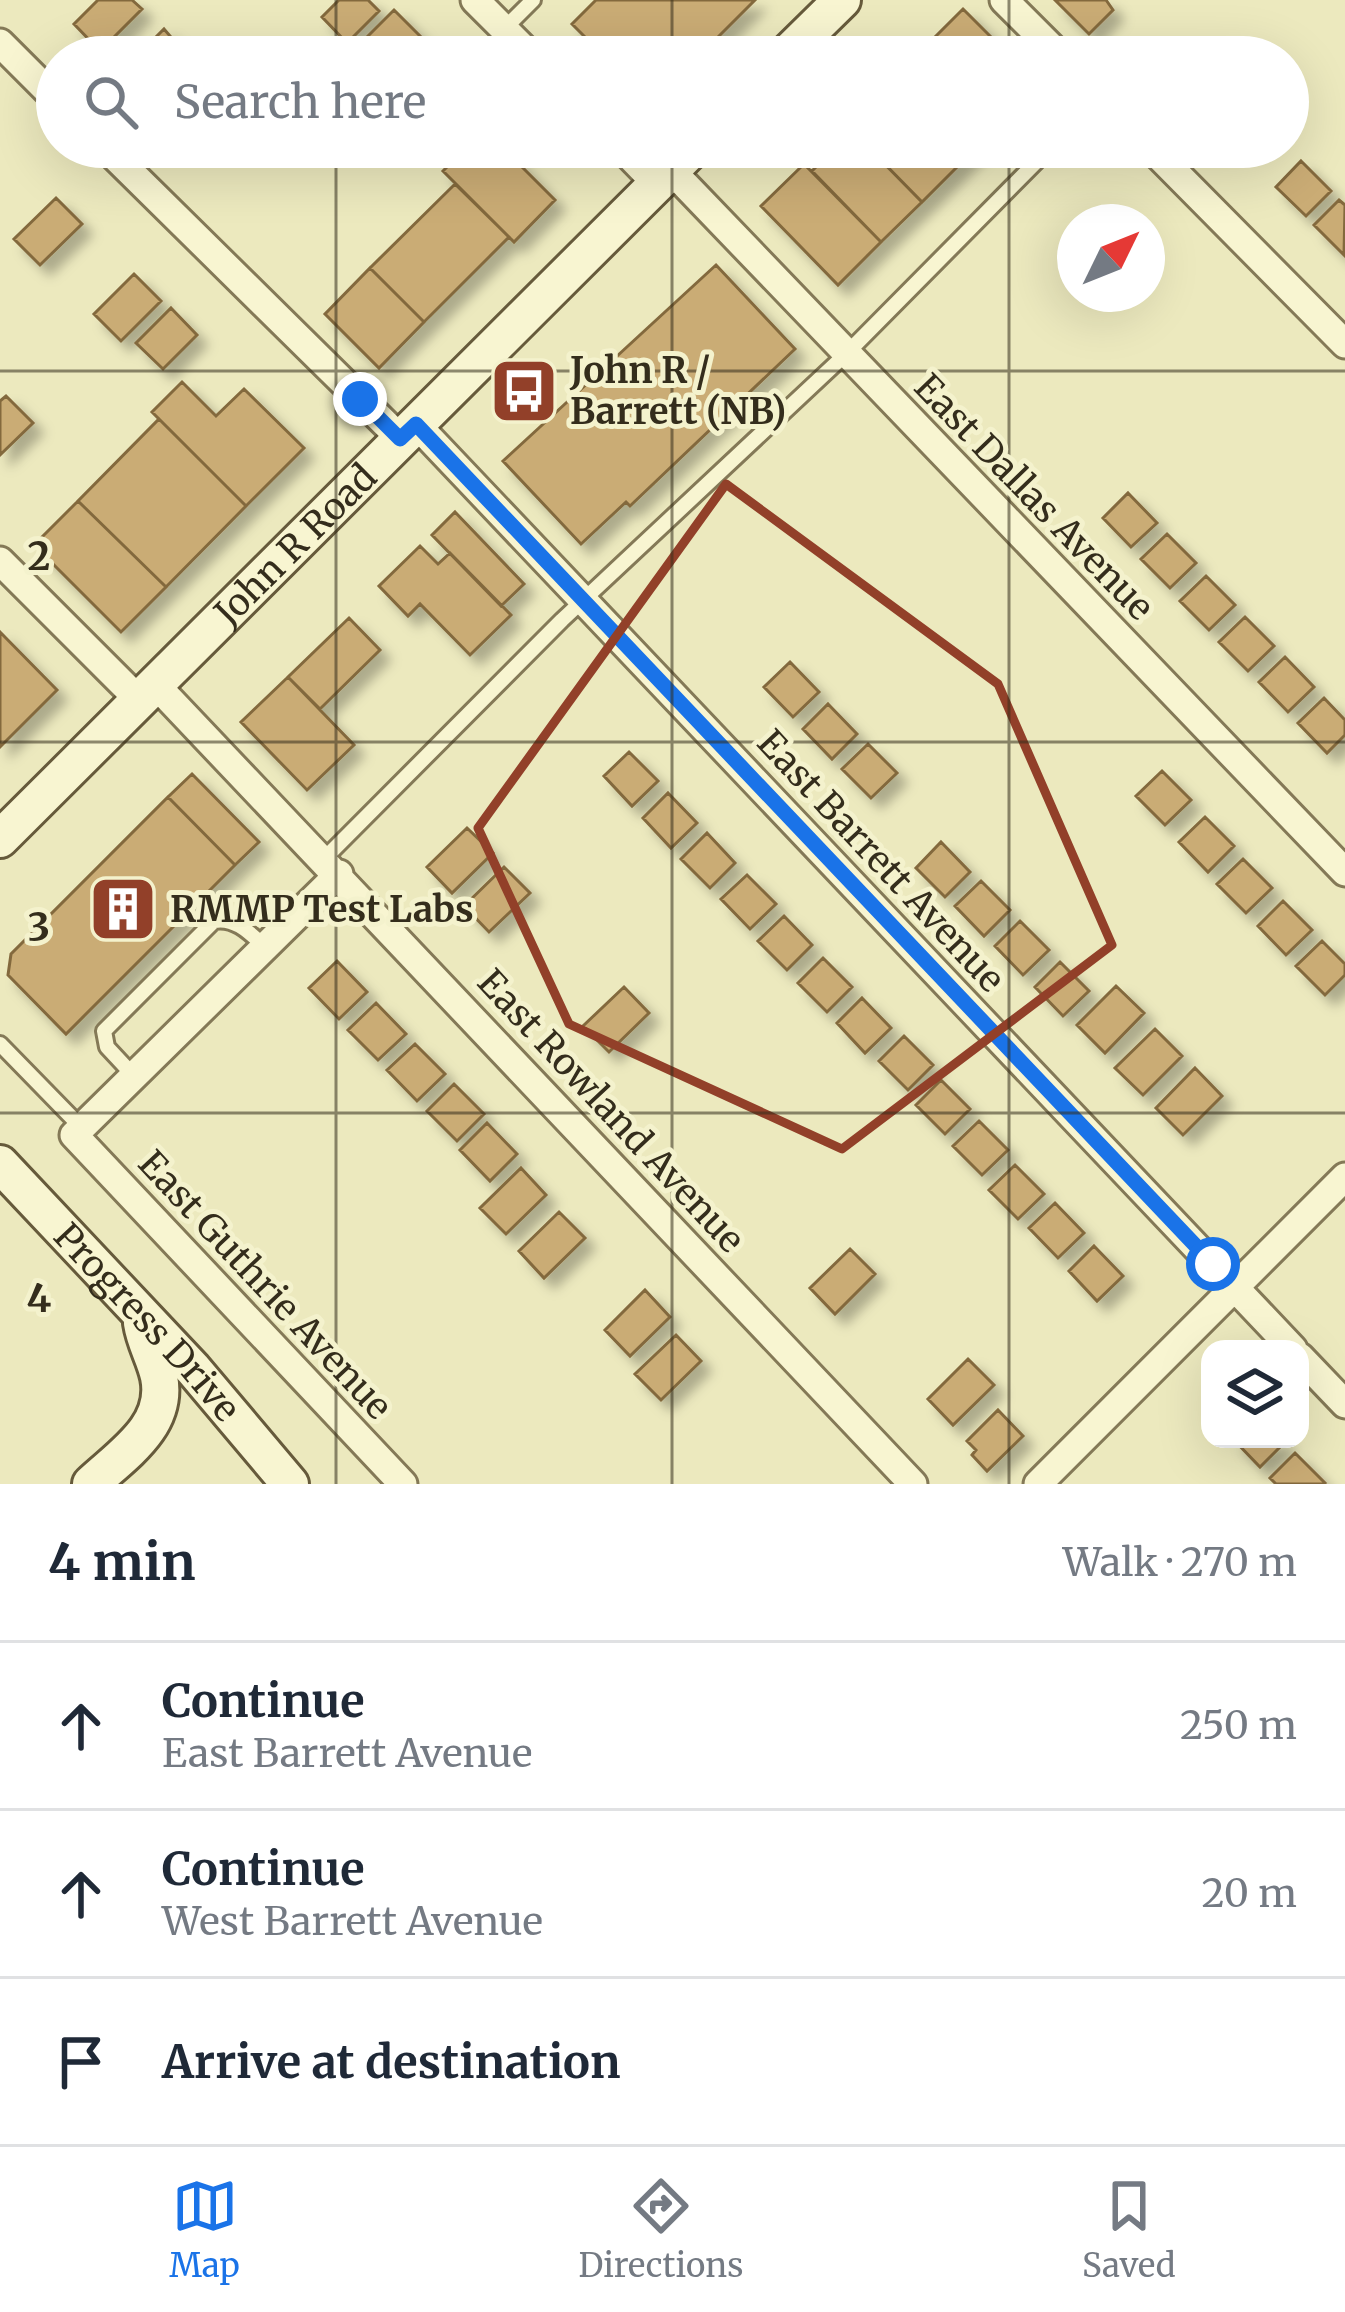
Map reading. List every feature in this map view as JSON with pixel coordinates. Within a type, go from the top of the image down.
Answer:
[{"type":"main road","points":[[805,36],[842,0]]},
{"type":"main road","name":"John R Road","points":[[0,839],[673,168]]},
{"type":"main road","name":"Progress Drive","points":[[0,1164],[141,1313],[290,1484]]},
{"type":"main road","points":[[91,1484],[154,1421],[159,1377],[145,1342],[141,1313]]},
{"type":"street","points":[[476,0],[511,36]]},
{"type":"street","points":[[1004,0],[1040,36]]},
{"type":"street","points":[[0,43],[36,79]]},
{"type":"street","name":"East Barrett Avenue","points":[[127,168],[584,599],[1284,1340]]},
{"type":"street","name":"East Dallas Avenue","points":[[675,168],[1345,872]]},
{"type":"street","points":[[1171,168],[1345,344]]},
{"type":"street","name":"East Rowland Avenue","points":[[0,561],[332,867],[913,1484]]},
{"type":"street","points":[[78,1132],[264,946],[332,867]]},
{"type":"street","name":"East Guthrie Avenue","points":[[78,1132],[403,1484]]},
{"type":"street","points":[[1038,1484],[1345,1177]]},
{"type":"street","points":[[1309,1366],[1345,1404]]},
{"type":"lane","points":[[504,29],[533,0]]},
{"type":"lane","points":[[332,867],[584,599],[847,353],[1030,168]]},
{"type":"lane","points":[[134,1076],[107,1047],[104,1031],[182,952],[214,921],[223,920],[244,928],[264,946]]},
{"type":"lane","points":[[0,1044],[78,1132]]},
{"type":"highlighted area","points":[[726,484],[998,684],[1112,945],[842,1149],[569,1024],[478,828]]},
{"type":"building","points":[[98,0],[132,0],[142,9],[115,36],[86,36],[74,24]]},
{"type":"building","points":[[339,0],[368,0],[379,11],[354,36],[340,36],[322,17]]},
{"type":"building","points":[[596,0],[755,0],[719,36],[584,36],[572,24]]},
{"type":"building","points":[[1055,0],[1106,0],[1113,10],[1089,34]]},
{"type":"building","points":[[963,9],[990,36],[936,36]]},
{"type":"building","points":[[394,10],[420,36],[368,36]]},
{"type":"building","points":[[523,168],[555,200],[514,242],[443,171]]},
{"type":"building","points":[[800,168],[808,168],[881,242],[838,285],[761,206]]},
{"type":"building","points":[[889,168],[922,202],[881,242],[812,171]]},
{"type":"building","points":[[889,168],[956,168],[922,202]]},
{"type":"building","points":[[1294,168],[1308,168],[1331,191],[1306,216],[1276,187]]},
{"type":"building","points":[[455,184],[509,237],[424,322],[370,268]]},
{"type":"building","points":[[56,198],[82,224],[40,265],[14,239]]},
{"type":"building","points":[[1339,200],[1345,205],[1344,255],[1314,225]]},
{"type":"building","points":[[716,265],[795,349],[630,506],[626,502],[581,544],[503,461]]},
{"type":"building","points":[[370,268],[424,322],[379,368],[325,314]]},
{"type":"building","points":[[134,274],[161,301],[121,341],[94,314]]},
{"type":"building","points":[[171,308],[197,335],[163,369],[136,343]]},
{"type":"building","points":[[182,382],[216,416],[244,389],[304,448],[246,506],[152,412]]},
{"type":"building","points":[[6,396],[33,423],[0,455],[0,401]]},
{"type":"building","points":[[159,419],[246,506],[166,587],[78,501]]},
{"type":"building","points":[[1128,493],[1157,523],[1131,547],[1103,518]]},
{"type":"building","points":[[78,501],[166,587],[121,632],[34,545]]},
{"type":"building","points":[[455,512],[524,584],[501,606],[432,535]]},
{"type":"building","points":[[1167,534],[1196,563],[1170,588],[1141,559]]},
{"type":"building","points":[[420,546],[438,564],[450,553],[511,615],[470,655],[420,604],[408,616],[379,586]]},
{"type":"building","points":[[1206,576],[1235,605],[1209,630],[1180,601]]},
{"type":"building","points":[[1245,617],[1274,646],[1248,671],[1219,642]]},
{"type":"building","points":[[349,618],[380,650],[320,709],[288,677]]},
{"type":"building","points":[[0,632],[57,690],[0,747]]},
{"type":"building","points":[[1285,657],[1314,687],[1288,712],[1259,682]]},
{"type":"building","points":[[790,662],[819,692],[793,717],[764,687]]},
{"type":"building","points":[[288,677],[354,745],[307,790],[241,722]]},
{"type":"building","points":[[1324,698],[1345,720],[1345,735],[1327,753],[1298,723]]},
{"type":"building","points":[[828,704],[857,734],[832,759],[803,729]]},
{"type":"building","points":[[868,744],[897,773],[871,798],[842,769]]},
{"type":"building","points":[[629,752],[658,781],[632,806],[604,776]]},
{"type":"building","points":[[1162,771],[1191,800],[1165,825],[1136,796]]},
{"type":"building","points":[[192,774],[259,842],[235,865],[168,797]]},
{"type":"building","points":[[668,793],[697,823],[671,848],[643,818]]},
{"type":"building","name":"RMMP Test Labs","points":[[168,797],[235,865],[66,1034],[8,975],[11,954]]},
{"type":"building","points":[[1205,817],[1234,846],[1208,872],[1179,842]]},
{"type":"building","points":[[467,828],[493,853],[452,893],[427,867]]},
{"type":"building","points":[[707,833],[735,863],[710,888],[681,859]]},
{"type":"building","points":[[941,842],[970,872],[945,897],[916,868]]},
{"type":"building","points":[[1243,859],[1272,888],[1246,913],[1217,884]]},
{"type":"building","points":[[504,867],[530,893],[489,932],[464,906]]},
{"type":"building","points":[[747,875],[776,904],[750,929],[721,899]]},
{"type":"building","points":[[981,881],[1010,910],[984,936],[955,906]]},
{"type":"building","points":[[1283,901],[1312,930],[1286,955],[1258,926]]},
{"type":"building","points":[[784,916],[812,945],[787,970],[758,941]]},
{"type":"building","points":[[1020,921],[1049,950],[1023,975],[995,946]]},
{"type":"building","points":[[1322,941],[1345,964],[1345,975],[1325,995],[1296,966]]},
{"type":"building","points":[[823,958],[852,987],[827,1012],[798,983]]},
{"type":"building","points":[[337,961],[367,992],[339,1019],[309,988]]},
{"type":"building","points":[[1060,962],[1089,991],[1063,1016],[1035,987]]},
{"type":"building","points":[[1116,986],[1144,1013],[1105,1053],[1077,1025]]},
{"type":"building","points":[[624,987],[649,1013],[609,1052],[583,1026]]},
{"type":"building","points":[[862,998],[891,1028],[865,1053],[837,1023]]},
{"type":"building","points":[[376,1003],[406,1034],[378,1060],[348,1030]]},
{"type":"building","points":[[1155,1029],[1182,1056],[1143,1095],[1115,1068]]},
{"type":"building","points":[[904,1036],[933,1065],[908,1090],[879,1061]]},
{"type":"building","points":[[415,1044],[445,1074],[417,1101],[387,1070]]},
{"type":"building","points":[[1195,1068],[1222,1096],[1183,1135],[1156,1108]]},
{"type":"building","points":[[941,1080],[970,1109],[945,1134],[916,1105]]},
{"type":"building","points":[[454,1084],[484,1114],[457,1141],[427,1111]]},
{"type":"building","points":[[979,1121],[1008,1150],[982,1175],[953,1146]]},
{"type":"building","points":[[487,1123],[517,1154],[490,1181],[460,1150]]},
{"type":"building","points":[[1015,1165],[1044,1194],[1018,1219],[989,1190]]},
{"type":"building","points":[[521,1168],[546,1195],[506,1234],[480,1208]]},
{"type":"building","points":[[1055,1203],[1084,1233],[1058,1258],[1029,1228]]},
{"type":"building","points":[[559,1212],[585,1238],[544,1278],[519,1251]]},
{"type":"building","points":[[1094,1246],[1123,1276],[1097,1301],[1069,1271]]},
{"type":"building","points":[[850,1249],[875,1274],[835,1314],[810,1288]]},
{"type":"building","points":[[645,1290],[670,1317],[630,1356],[605,1330]]},
{"type":"building","points":[[676,1335],[701,1361],[661,1400],[635,1374]]},
{"type":"building","points":[[968,1359],[994,1385],[953,1425],[928,1399]]},
{"type":"building","points":[[998,1410],[1023,1436],[987,1471],[972,1455],[976,1450],[967,1441]]},
{"type":"building","points":[[1242,1448],[1279,1448],[1260,1467]]},
{"type":"building","points":[[1295,1453],[1324,1484],[1276,1484],[1270,1478]]},
{"type":"place","name":"John R / Barrett (NB)","points":[[524,391]]},
{"type":"place","name":"RMMP Test Labs","points":[[123,909]]},
{"type":"route","points":[[360,399],[400,439],[416,424],[1213,1264]]}]
